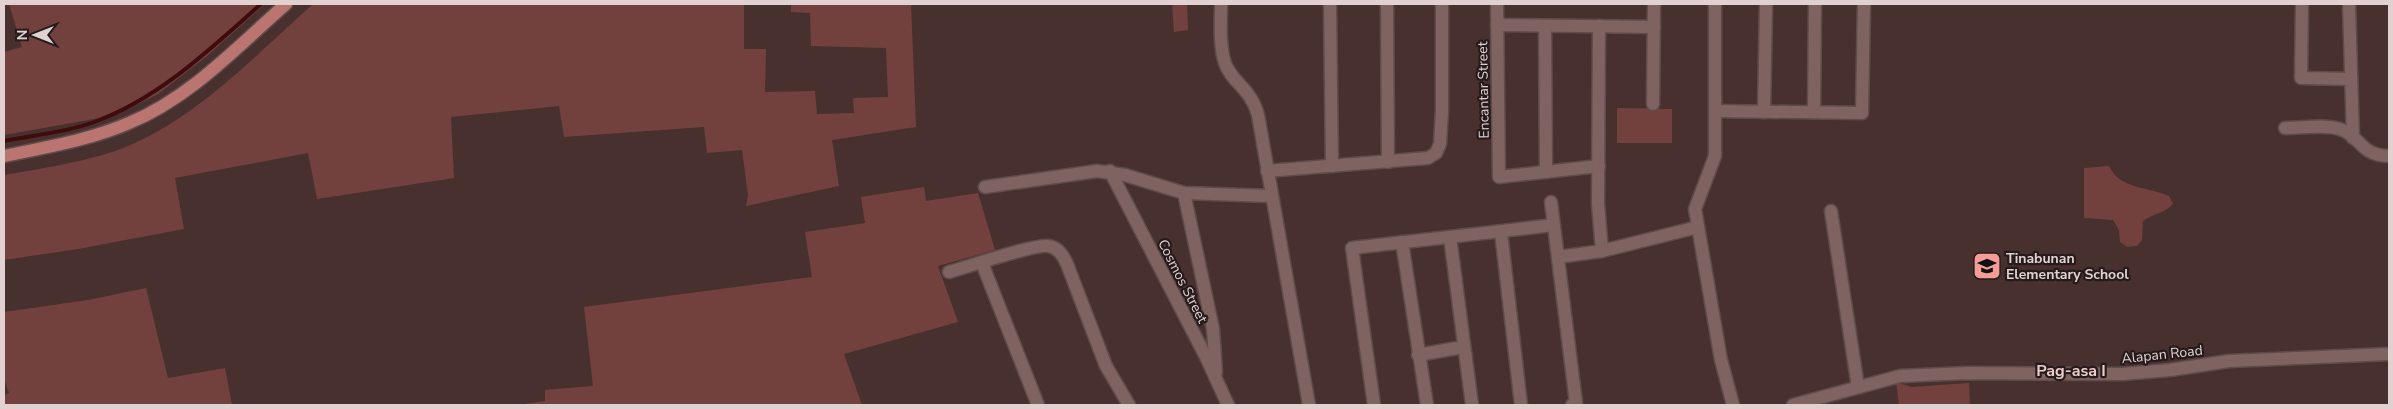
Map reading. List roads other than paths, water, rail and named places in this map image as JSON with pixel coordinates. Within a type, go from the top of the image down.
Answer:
[{"type":"main road","points":[[4,156],[103,133],[130,123],[155,110],[210,71],[286,4]]},
{"type":"street","points":[[1221,4],[1225,63],[1255,103],[1309,405]]},
{"type":"street","points":[[1330,4],[1332,166]]},
{"type":"street","points":[[1387,4],[1388,162]]},
{"type":"street","points":[[1267,171],[1428,158],[1436,153],[1440,144],[1442,111],[1442,4]]},
{"type":"street","name":"Encantar Street","points":[[1497,4],[1499,177],[1546,172]]},
{"type":"street","points":[[1653,104],[1654,4]]},
{"type":"street","points":[[1716,4],[1716,156],[1713,167],[1697,200],[1696,209],[1717,326],[1721,360],[1733,405]]},
{"type":"street","points":[[1764,112],[1766,4]]},
{"type":"street","points":[[1814,112],[1815,4]]},
{"type":"street","points":[[1716,111],[1862,113],[1864,4]]},
{"type":"street","points":[[2302,4],[2301,78],[2351,79]]},
{"type":"street","points":[[2349,4],[2353,138]]},
{"type":"street","points":[[1497,25],[1654,27]]},
{"type":"street","points":[[1546,26],[1546,172],[1599,166]]},
{"type":"street","points":[[1599,26],[1598,204],[1602,251]]},
{"type":"street","points":[[2285,128],[2340,129],[2366,150],[2389,156]]},
{"type":"street","points":[[985,187],[1097,171],[1110,171],[1184,192],[1271,196]]},
{"type":"street","name":"Cosmos Street","points":[[1110,171],[1228,405]]},
{"type":"street","points":[[1184,192],[1213,329],[1216,378]]},
{"type":"street","points":[[1551,202],[1576,403],[1572,405]]},
{"type":"street","points":[[1831,210],[1858,388]]},
{"type":"street","points":[[1374,405],[1352,248],[1554,225]]},
{"type":"street","points":[[1558,257],[1602,251],[1698,227]]},
{"type":"street","points":[[1501,232],[1521,405]]},
{"type":"street","points":[[1450,237],[1472,405]]},
{"type":"street","points":[[1402,242],[1427,405]]},
{"type":"street","points":[[949,272],[1040,246],[1056,248],[1062,254],[1106,366],[1129,405]]},
{"type":"street","points":[[982,263],[1038,405]]},
{"type":"street","points":[[1418,355],[1463,347]]},
{"type":"street","name":"Alapan Road","points":[[1793,405],[1900,376],[1967,373],[2122,374],[2170,370],[2229,361],[2389,354]]},
{"type":"waterway","points":[[4,141],[74,128],[97,121],[143,99],[204,54],[261,4]]},
{"type":"place","name":"Tinabunan Elementary School","points":[[1987,266]]},
{"type":"district","name":"Pag-asa I","points":[[2071,370]]}]
